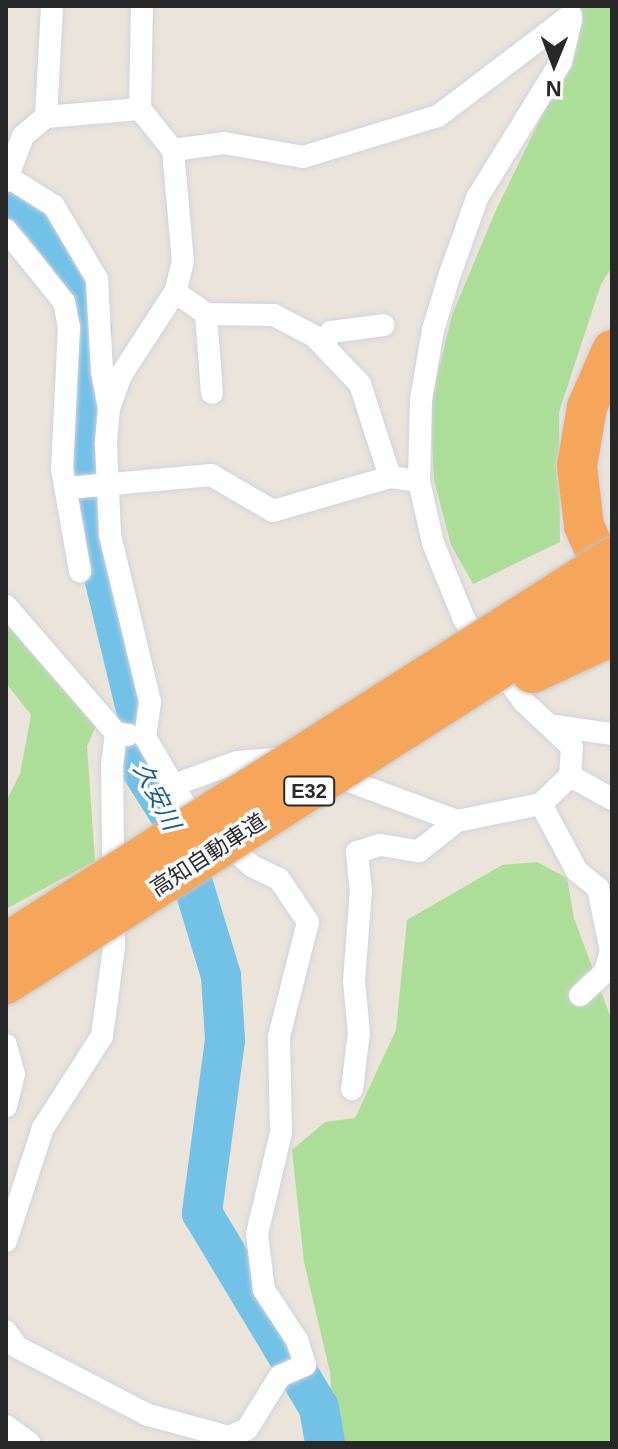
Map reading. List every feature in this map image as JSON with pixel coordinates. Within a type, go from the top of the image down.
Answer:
[{"type":"highway","points":[[612,350],[587,407],[577,466],[584,526],[612,588]]},
{"type":"highway","points":[[317,745],[612,529]]},
{"type":"highway","name":"高知自動車道","points":[[6,943],[612,558]]},
{"type":"highway","name":"高知自動車道","points":[[6,984],[612,597]]},
{"type":"highway","points":[[85,934],[147,902],[453,713],[612,636]]},
{"type":"street","points":[[46,117],[52,6]]},
{"type":"street","points":[[109,408],[121,375],[175,292],[184,229],[173,150],[140,109],[142,6]]},
{"type":"street","points":[[173,150],[224,143],[303,157],[438,116],[571,13]]},
{"type":"street","points":[[352,1089],[359,1033],[354,981],[361,891],[357,852],[380,845],[419,851],[457,821],[541,804],[570,776],[572,747],[555,726],[524,702],[464,619],[437,556],[419,481],[421,400],[433,330],[450,274],[477,198],[561,62],[571,13]]},
{"type":"street","points":[[6,1331],[17,1347],[148,1415],[229,1437],[247,1429],[280,1376],[305,1365],[297,1340],[264,1290],[257,1234],[281,1133],[279,1037],[308,922],[279,879],[252,866],[189,812],[145,737],[150,702],[110,535],[105,485],[109,408],[102,372],[97,279],[54,206],[8,167],[23,136],[46,117],[140,109]]},
{"type":"street","points":[[6,230],[64,302],[69,327],[62,469],[68,488],[80,571]]},
{"type":"street","points":[[175,292],[206,314],[274,315],[324,344],[360,384],[390,477]]},
{"type":"street","points":[[206,314],[212,393]]},
{"type":"street","points":[[324,344],[331,332],[384,325]]},
{"type":"street","points":[[68,488],[211,475],[273,511],[390,477],[419,481]]},
{"type":"street","points":[[6,606],[116,733],[145,737]]},
{"type":"street","points":[[555,726],[612,734]]},
{"type":"street","points":[[6,1241],[10,1202],[43,1128],[102,1036],[114,947],[112,766],[116,733]]},
{"type":"street","points":[[174,785],[237,762],[282,757],[457,821]]},
{"type":"street","points":[[570,776],[612,799]]},
{"type":"street","points":[[541,804],[577,871],[598,888],[601,900],[611,951],[605,972],[580,995]]},
{"type":"street","points":[[6,1045],[14,1074],[6,1106]]},
{"type":"street","points":[[6,1426],[29,1443]]},
{"type":"green space","points":[[580,6],[612,6],[612,267],[601,284],[559,412],[560,542],[473,584],[451,545],[434,480],[430,405],[452,315],[496,210],[568,62]]},
{"type":"green space","points":[[6,616],[96,726],[87,746],[95,861],[6,909],[6,802],[20,774],[31,715],[6,683]]},
{"type":"green space","points":[[537,862],[567,878],[574,918],[612,1021],[612,1443],[306,1443],[333,1417],[330,1372],[304,1262],[292,1150],[325,1122],[355,1118],[396,1030],[407,920],[502,865]]},
{"type":"waterway","name":"久安川","points":[[6,192],[40,221],[69,257],[84,291],[92,329],[84,455],[87,507],[137,714],[136,761],[174,821],[221,976],[225,1040],[202,1213],[319,1408],[325,1443]]}]
